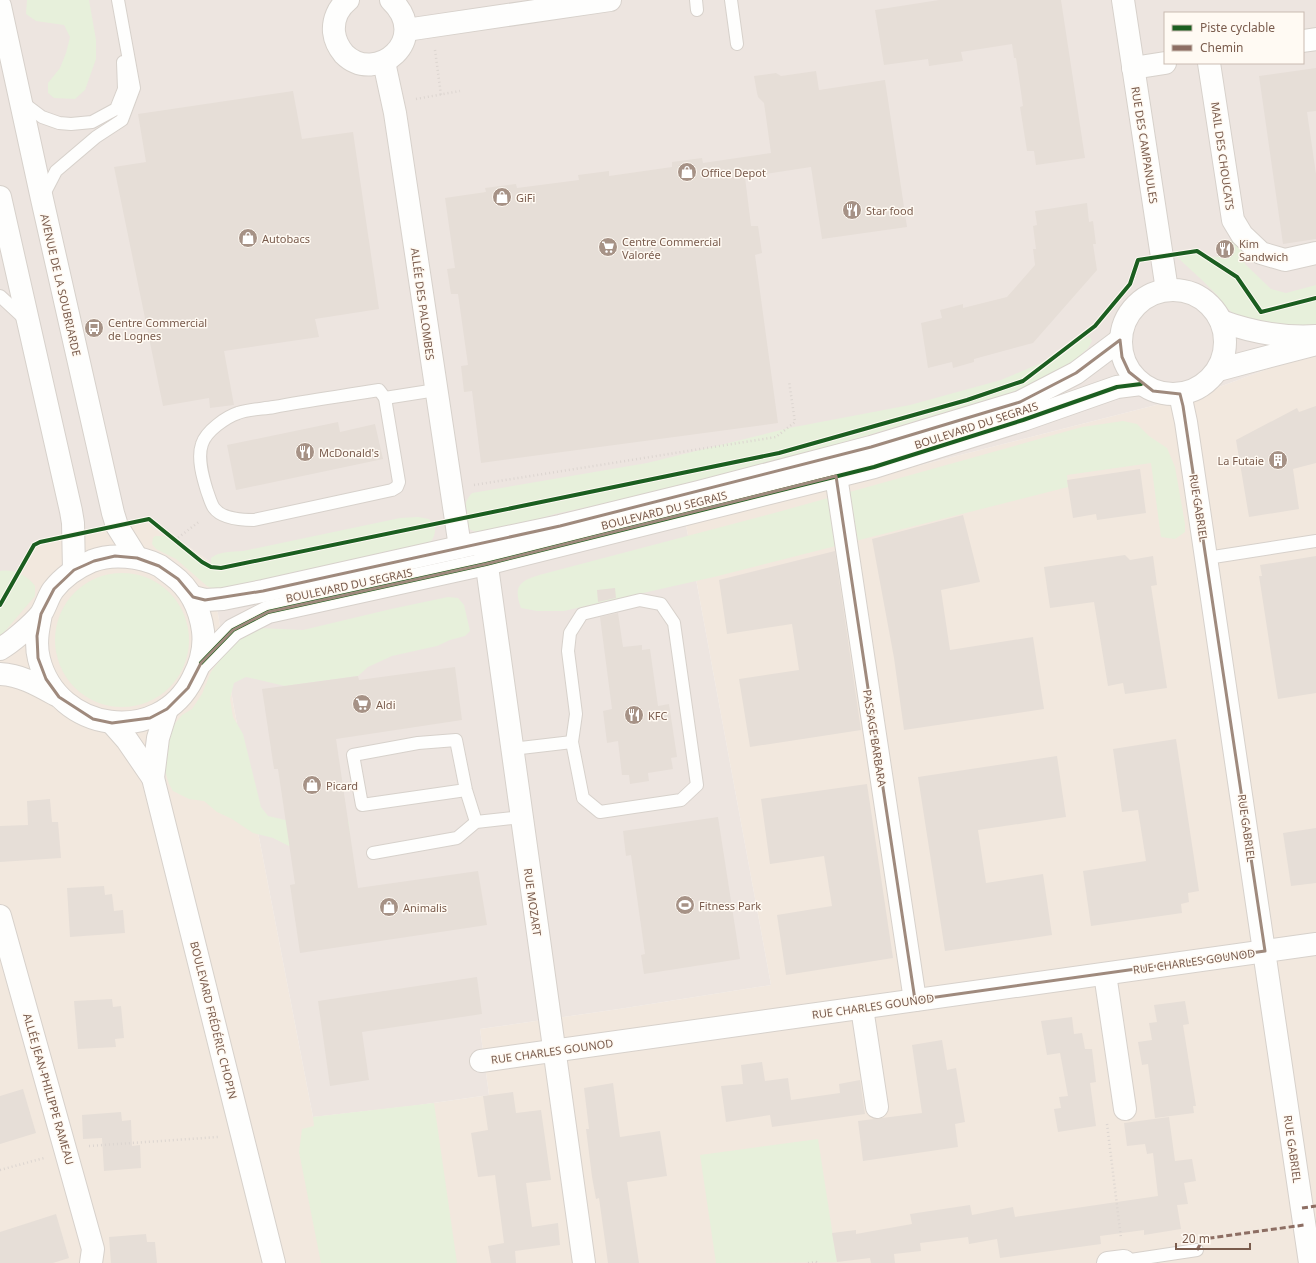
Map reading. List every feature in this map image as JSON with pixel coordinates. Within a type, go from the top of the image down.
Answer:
[{"type":"street","points":[[348,0],[337,13],[333,25],[334,38],[340,49],[348,58],[360,63],[372,65],[384,62],[392,56],[399,49],[404,40],[406,30],[404,18],[398,7],[391,0]]},
{"type":"street","points":[[406,30],[610,0]]},
{"type":"street","name":"RUE DES CAMPANULES","points":[[1123,0],[1167,290]]},
{"type":"street","name":"AVENUE DE LA SOUBRIARDE","points":[[0,6],[42,199],[117,526],[137,558]]},
{"type":"street","points":[[1304,41],[1316,39]]},
{"type":"street","name":"ALLÉE DES PALOMBES","points":[[384,62],[396,121],[460,547]]},
{"type":"street","points":[[1133,68],[1164,63]]},
{"type":"street","name":"MAIL DES CHOUCATS","points":[[1209,64],[1233,220],[1242,235],[1261,252],[1285,260],[1316,253]]},
{"type":"street","points":[[0,197],[71,511],[73,523],[74,570]]},
{"type":"street","points":[[1167,290],[1183,291],[1199,297],[1212,307],[1221,321],[1225,338],[1224,354],[1218,370],[1207,382],[1195,390],[1180,394],[1166,394],[1153,391],[1141,384],[1129,372],[1122,357],[1120,340],[1123,326],[1130,312],[1140,302],[1152,294],[1167,290]]},
{"type":"street","points":[[1221,321],[1265,333],[1316,336]]},
{"type":"street","name":"BOULEVARD DU SEGRAIS","points":[[193,597],[205,600],[229,598],[560,526],[871,447],[1020,402],[1076,373],[1120,340]]},
{"type":"street","points":[[1218,370],[1316,344]]},
{"type":"street","name":"BOULEVARD DU SEGRAIS","points":[[201,663],[233,630],[268,612],[486,564],[874,467],[1023,420],[1117,387],[1141,384]]},
{"type":"street","name":"RUE GABRIEL","points":[[1180,394],[1186,422],[1207,558],[1310,1263]]},
{"type":"street","name":"PASSAGE BARBARA","points":[[836,476],[915,1000]]},
{"type":"street","name":"RUE MOZART","points":[[483,542],[584,1263]]},
{"type":"street","points":[[115,556],[137,558],[159,566],[178,579],[193,597],[201,618],[204,640],[201,663],[188,688],[167,709],[150,718],[131,722],[112,723],[93,719],[75,710],[60,697],[46,679],[38,658],[36,636],[41,614],[54,589],[74,570],[94,560],[115,556]]},
{"type":"street","points":[[0,649],[9,644],[41,614]]},
{"type":"street","points":[[0,674],[8,674],[31,681],[60,697]]},
{"type":"street","name":"BOULEVARD FRÉDÉRIC CHOPIN","points":[[153,778],[158,738],[167,709]]},
{"type":"street","name":"BOULEVARD FRÉDÉRIC CHOPIN","points":[[112,723],[127,740],[153,778],[274,1263]]},
{"type":"street","name":"ALLÉE JEAN-PHILIPPE RAMEAU","points":[[0,916],[93,1249],[91,1263]]},
{"type":"street","name":"RUE CHARLES GOUNOD","points":[[481,1061],[1316,944]]},
{"type":"street","points":[[1105,974],[1125,1109]]},
{"type":"street","points":[[862,1008],[877,1107]]},
{"type":"lane","points":[[42,199],[56,170],[96,137],[122,120],[134,88],[118,0]]},
{"type":"lane","points":[[731,0],[737,44]]},
{"type":"lane","points":[[21,102],[42,117],[59,123],[71,124],[92,122],[116,109],[124,89],[122,27]]},
{"type":"lane","points":[[0,296],[29,322]]},
{"type":"lane","points":[[379,390],[384,398],[399,482],[397,487],[392,490],[254,520],[238,520],[226,517],[214,509],[207,491],[200,455],[202,443],[211,430],[224,421],[238,413],[297,402],[379,390]]},
{"type":"lane","points":[[384,398],[436,390]]},
{"type":"lane","points":[[1207,558],[1316,541]]},
{"type":"lane","points":[[640,600],[661,604],[674,623],[697,785],[680,800],[600,812],[583,798],[572,742],[576,714],[568,651],[570,633],[582,614],[640,600]]},
{"type":"lane","points":[[466,790],[362,805],[353,755],[418,743],[456,740],[466,790],[476,822]]},
{"type":"lane","points":[[512,749],[572,742]]},
{"type":"lane","points":[[373,853],[457,838],[476,822],[521,817]]},
{"type":"lane","points":[[1119,1262],[1197,1250]]},
{"type":"path","points":[[434,45],[441,95]]},
{"type":"path","points":[[414,99],[460,91]]},
{"type":"path","points":[[451,491],[480,484],[776,437],[796,422],[789,381]]},
{"type":"path","points":[[175,540],[195,525]]},
{"type":"path","points":[[169,536],[180,544]]},
{"type":"path","points":[[1119,1262],[1106,1116],[1125,1109]]},
{"type":"path","points":[[0,1170],[85,1146],[218,1137]]},
{"type":"path","points":[[808,1263],[817,1263]]},
{"type":"highlighted area","points":[[1120,340],[1122,357],[1129,372],[1153,391],[1180,394],[1183,406],[1265,951],[915,1000],[836,476],[486,564],[268,612],[233,630],[201,663],[188,688],[167,709],[150,718],[112,723],[93,719],[59,697],[46,679],[38,658],[37,636],[41,614],[54,589],[74,570],[94,561],[115,556],[137,558],[159,566],[178,579],[193,597],[205,600],[263,591],[560,526],[871,447],[1020,402],[1076,373]]},
{"type":"shaded area","points":[[0,0],[1316,0],[1316,351],[1203,393],[686,525],[771,985],[480,1029],[489,1095],[412,1106],[313,1117],[234,708],[209,561],[149,519],[40,542],[34,545],[0,605]]},
{"type":"shaded area","points":[[1316,351],[1316,1263],[0,1263],[0,605],[34,545],[40,542],[149,519],[209,561],[234,708],[313,1117],[412,1106],[489,1095],[480,1029],[771,985],[686,525],[1203,393]]},
{"type":"green space","points":[[27,0],[89,0],[96,40],[96,59],[85,90],[75,99],[54,98],[48,93],[48,83],[60,68],[70,37],[64,25],[36,21],[26,14]]},
{"type":"green space","points":[[1228,241],[1234,241],[1243,251],[1245,264],[1271,289],[1286,293],[1316,285],[1316,328],[1241,320],[1227,308],[1217,295],[1177,257],[1177,254],[1197,251],[1214,257],[1230,256]]},
{"type":"green space","points":[[1090,337],[1092,341],[1088,348],[1076,359],[1052,374],[1013,392],[781,461],[688,485],[555,514],[493,531],[476,532],[469,529],[464,510],[466,501],[472,493],[647,463],[789,428],[910,405],[1001,380],[1041,363],[1077,340]]},
{"type":"green space","points":[[1123,421],[1137,424],[1149,436],[1167,448],[1175,467],[1185,524],[1185,532],[1175,539],[1161,537],[1151,463],[1067,475],[1068,487],[718,576],[564,611],[537,611],[521,608],[518,600],[518,588],[529,578],[778,512],[1082,427]]},
{"type":"green space","points":[[418,517],[429,519],[435,526],[435,533],[432,539],[422,549],[216,590],[207,586],[176,559],[156,549],[152,544],[155,536],[169,536],[202,562],[209,565],[211,564],[211,558],[222,553],[243,551],[400,518]]},
{"type":"green space","points":[[0,571],[15,572],[24,576],[35,586],[35,596],[0,637]]},
{"type":"green space","points":[[122,573],[148,578],[159,584],[174,598],[184,614],[189,640],[184,666],[178,677],[164,692],[148,702],[122,707],[96,702],[85,696],[70,682],[60,666],[55,640],[60,614],[66,603],[80,588],[96,578]]},
{"type":"green space","points":[[448,597],[458,598],[464,605],[470,631],[465,636],[450,640],[437,646],[392,656],[368,667],[358,676],[285,686],[246,677],[234,683],[230,699],[233,717],[243,734],[261,807],[268,816],[290,821],[345,814],[349,823],[350,837],[289,846],[273,838],[253,833],[232,819],[217,812],[204,801],[189,799],[173,791],[164,768],[163,744],[172,727],[182,715],[192,709],[202,694],[211,672],[225,653],[246,634],[259,628],[303,630]]},
{"type":"green space","points":[[434,1103],[457,1263],[321,1263],[299,1152],[302,1129],[314,1126],[313,1117]]},
{"type":"green space","points":[[818,1139],[837,1262],[716,1263],[700,1155]]},
{"type":"building","points":[[939,0],[1061,0],[1085,158],[1036,165],[1034,151],[1027,151],[1020,107],[1023,106],[1016,58],[1014,58],[1012,44],[961,52],[963,61],[929,66],[928,59],[884,65],[875,10]]},
{"type":"building","points":[[1316,68],[1316,111],[1307,112],[1316,174],[1316,239],[1283,244],[1259,76]]},
{"type":"building","points":[[816,71],[819,90],[885,80],[907,227],[822,239],[811,167],[745,177],[751,226],[758,226],[762,253],[755,255],[778,423],[481,463],[472,391],[464,392],[461,366],[468,365],[458,294],[451,294],[447,269],[455,268],[445,198],[486,192],[485,188],[516,184],[517,188],[579,180],[578,175],[609,171],[609,176],[672,167],[672,162],[702,158],[703,163],[771,153],[764,103],[758,97],[754,76],[776,73],[781,76]]},
{"type":"building","name":"Autobacs","points":[[293,91],[302,139],[353,132],[379,309],[315,319],[319,337],[224,351],[234,405],[210,408],[209,398],[163,406],[114,167],[146,162],[138,114]]},
{"type":"building","points":[[1087,203],[1089,222],[1093,221],[1096,244],[1093,244],[1097,270],[1033,343],[974,359],[974,362],[953,368],[952,362],[928,368],[921,323],[942,318],[940,310],[963,304],[963,308],[1007,297],[1035,265],[1033,249],[1036,249],[1033,226],[1037,225],[1035,211]]},
{"type":"building","name":"La Futaie","points":[[1316,406],[1316,463],[1293,469],[1299,509],[1249,517],[1236,440],[1297,408],[1299,412]]},
{"type":"building","name":"McDonald's","points":[[338,422],[340,432],[375,424],[383,459],[236,490],[227,445]]},
{"type":"building","points":[[1140,469],[1146,513],[1097,520],[1096,514],[1073,518],[1067,480]]},
{"type":"building","points":[[963,515],[980,582],[941,590],[950,650],[1033,637],[1044,709],[904,730],[894,658],[872,539]]},
{"type":"building","points":[[835,551],[861,730],[750,747],[739,679],[799,670],[792,624],[727,634],[719,580]]},
{"type":"building","points":[[1125,555],[1130,560],[1153,556],[1157,585],[1151,586],[1167,688],[1125,694],[1123,683],[1108,686],[1094,602],[1050,608],[1044,567]]},
{"type":"building","points":[[1316,556],[1316,693],[1278,699],[1259,576],[1262,576],[1260,565]]},
{"type":"building","points":[[615,588],[616,598],[598,602],[597,590]]},
{"type":"building","name":"KFC","points":[[618,613],[623,647],[642,645],[642,650],[650,649],[658,706],[669,704],[677,757],[671,758],[673,769],[648,773],[649,781],[630,784],[629,775],[622,775],[618,741],[607,743],[603,711],[612,709],[600,617]]},
{"type":"building","points":[[455,667],[462,720],[336,739],[358,888],[478,871],[487,925],[300,953],[290,885],[295,884],[278,769],[274,769],[262,689],[358,676],[359,680]]},
{"type":"building","points":[[1176,739],[1199,891],[1188,893],[1189,902],[1181,904],[1182,913],[1091,926],[1083,871],[1146,861],[1138,810],[1122,812],[1113,749]]},
{"type":"building","points":[[1057,756],[1066,817],[978,830],[986,883],[1043,874],[1052,935],[945,951],[918,777]]},
{"type":"building","points":[[867,784],[893,958],[786,975],[777,915],[832,906],[824,856],[770,864],[761,799]]},
{"type":"building","points":[[50,799],[52,822],[58,822],[61,858],[0,862],[0,826],[28,825],[27,801]]},
{"type":"building","name":"Fitness Park","points":[[718,817],[740,959],[644,974],[641,955],[645,954],[631,855],[626,856],[623,831]]},
{"type":"building","points":[[1316,828],[1316,883],[1291,886],[1283,833]]},
{"type":"building","points":[[104,886],[105,895],[112,894],[114,911],[123,910],[125,933],[70,937],[67,888]]},
{"type":"building","points":[[477,977],[482,1014],[362,1032],[369,1080],[330,1086],[318,1001]]},
{"type":"building","points":[[112,999],[113,1007],[121,1006],[124,1038],[115,1039],[116,1047],[78,1049],[74,1001]]},
{"type":"building","points":[[1185,1001],[1189,1024],[1183,1025],[1196,1106],[1193,1106],[1194,1113],[1155,1118],[1148,1064],[1142,1065],[1138,1042],[1152,1040],[1149,1023],[1157,1022],[1154,1005]]},
{"type":"building","points":[[1072,1017],[1074,1034],[1082,1033],[1085,1049],[1092,1049],[1096,1082],[1090,1083],[1096,1126],[1058,1132],[1054,1109],[1061,1108],[1059,1097],[1068,1096],[1060,1053],[1047,1055],[1041,1021]]},
{"type":"building","points":[[942,1040],[947,1070],[956,1068],[965,1122],[955,1124],[958,1147],[863,1161],[858,1121],[922,1113],[912,1045]]},
{"type":"building","points":[[762,1062],[765,1081],[788,1078],[791,1100],[840,1093],[839,1084],[860,1080],[865,1114],[772,1127],[770,1115],[726,1122],[721,1086],[743,1084],[741,1065]]},
{"type":"building","points":[[613,1083],[620,1137],[660,1131],[667,1176],[627,1182],[639,1263],[608,1263],[599,1198],[596,1199],[592,1177],[586,1129],[589,1129],[584,1088]]},
{"type":"building","points":[[23,1089],[36,1133],[0,1144],[0,1096]]},
{"type":"building","points":[[513,1092],[516,1113],[541,1110],[551,1180],[526,1183],[532,1227],[558,1223],[560,1245],[515,1251],[516,1263],[491,1263],[488,1246],[504,1243],[495,1175],[478,1177],[471,1133],[488,1130],[483,1096]]},
{"type":"building","points":[[121,1112],[122,1121],[131,1120],[132,1146],[140,1145],[141,1168],[104,1171],[102,1138],[83,1139],[82,1115]]},
{"type":"building","points":[[1169,1117],[1175,1161],[1192,1159],[1196,1181],[1184,1183],[1188,1204],[1177,1205],[1181,1229],[1144,1235],[1144,1230],[1100,1236],[1101,1244],[1000,1258],[997,1239],[969,1244],[968,1237],[920,1243],[921,1251],[894,1254],[895,1263],[871,1263],[870,1258],[837,1262],[832,1233],[856,1230],[856,1234],[912,1224],[910,1214],[970,1205],[972,1215],[1013,1207],[1015,1217],[1158,1196],[1153,1153],[1147,1154],[1145,1144],[1127,1146],[1124,1123]]},
{"type":"building","points":[[56,1214],[69,1258],[53,1263],[0,1263],[0,1232]]},
{"type":"building","points":[[146,1234],[147,1242],[155,1242],[157,1263],[111,1263],[109,1237]]},
{"type":"marked path","points":[[1302,1208],[1316,1206]]},
{"type":"marked path","points":[[1197,1250],[1203,1239],[1304,1225]]},
{"type":"cycle path","points":[[0,605],[34,545],[40,542],[149,519],[202,562],[211,567],[221,568],[779,453],[967,400],[1023,381],[1095,326],[1130,284],[1138,260],[1197,251],[1237,277],[1261,312],[1316,298]]},
{"type":"cycle path","points":[[201,663],[233,630],[268,612],[486,564],[874,467],[1023,420],[1117,387],[1141,384]]},
{"type":"place","name":"Office Depot","points":[[687,172]]},
{"type":"place","name":"GiFi","points":[[502,197]]},
{"type":"place","name":"Star food","points":[[852,210]]},
{"type":"place","name":"Autobacs","points":[[248,238]]},
{"type":"place","name":"Centre Commercial Valorée","points":[[608,247]]},
{"type":"place","name":"Kim Sandwich","points":[[1225,249]]},
{"type":"place","name":"Centre Commercial de Lognes","points":[[94,328]]},
{"type":"place","name":"McDonald's","points":[[305,452]]},
{"type":"place","name":"La Futaie","points":[[1278,460]]},
{"type":"place","name":"Aldi","points":[[362,704]]},
{"type":"place","name":"KFC","points":[[634,715]]},
{"type":"place","name":"Picard","points":[[312,785]]},
{"type":"place","name":"Fitness Park","points":[[685,905]]},
{"type":"place","name":"Animalis","points":[[389,907]]}]
